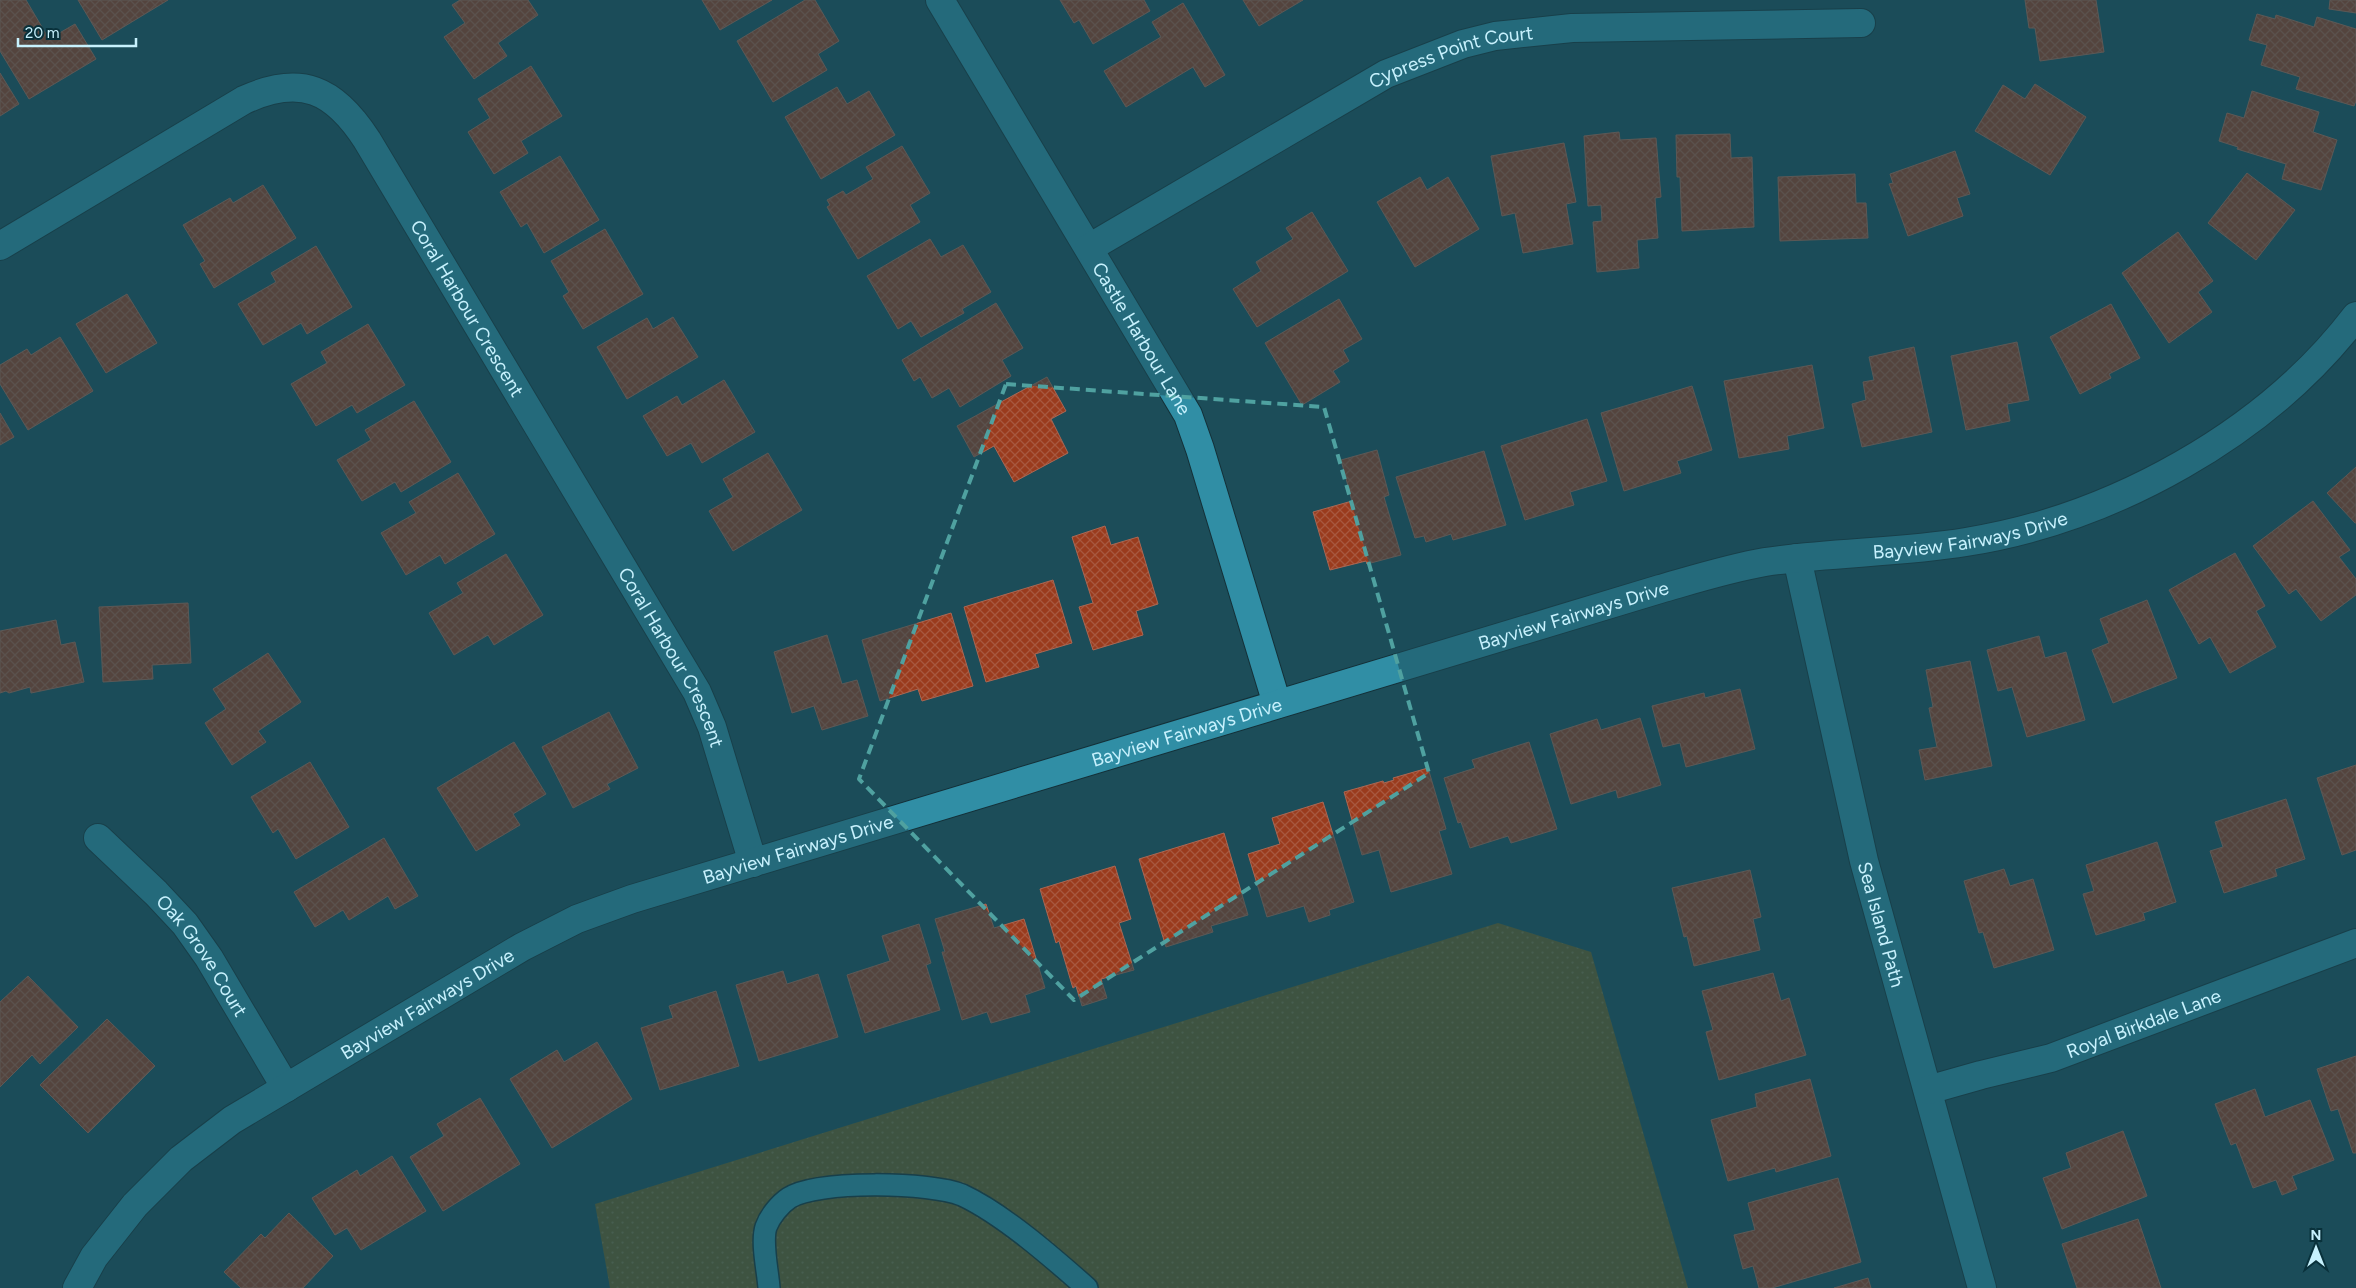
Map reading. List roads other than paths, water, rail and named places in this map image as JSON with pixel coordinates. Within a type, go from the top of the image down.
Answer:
[{"type":"street","name":"Castle Harbour Lane","points":[[940,0],[1188,415],[1277,704]]},
{"type":"street","name":"Cypress Point Court","points":[[1089,248],[1386,74],[1463,44],[1511,34],[1572,28],[1861,23]]},
{"type":"street","name":"Coral Harbour Crescent","points":[[0,246],[250,97],[264,91],[284,87],[311,89],[332,99],[349,116],[367,140],[697,692],[712,726],[753,862]]},
{"type":"street","name":"Bayview Fairways Drive","points":[[77,1288],[94,1257],[135,1205],[181,1159],[232,1120],[522,946],[578,919],[632,899],[753,862],[1660,589],[1730,570],[1798,558],[1909,549],[2007,534],[2066,518],[2131,491],[2197,456],[2251,419],[2306,372],[2356,316]]},
{"type":"street","name":"Sea Island Path","points":[[1798,558],[1864,861],[1982,1288]]},
{"type":"street","name":"Oak Grove Court","points":[[98,838],[156,893],[185,924],[209,958],[286,1088]]},
{"type":"street","name":"Royal Birkdale Lane","points":[[1928,1090],[2052,1058],[2356,943]]},
{"type":"lane","points":[[769,1288],[765,1250],[766,1228],[776,1210],[790,1197],[833,1188],[906,1185],[933,1187],[961,1194],[982,1206],[1055,1261],[1087,1288]]}]
